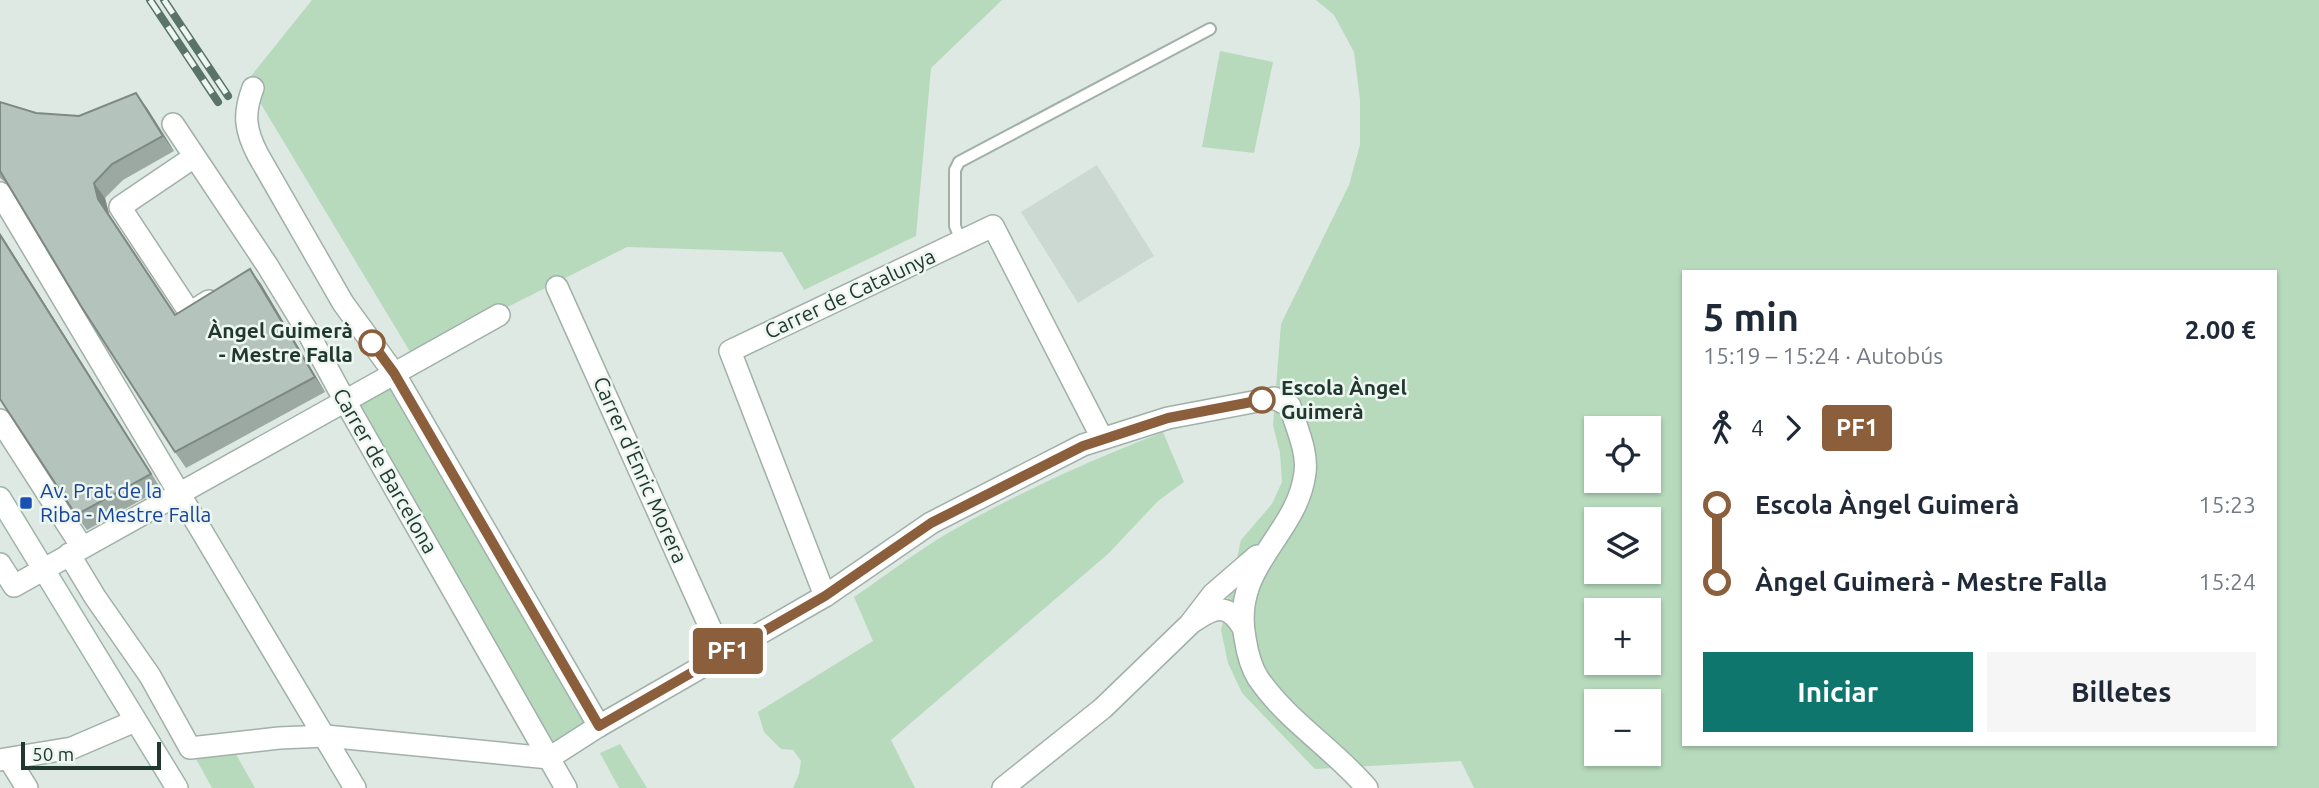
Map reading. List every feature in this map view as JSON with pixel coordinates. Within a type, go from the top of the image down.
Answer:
[{"type":"street","points":[[253,88],[247,104],[246,120],[250,139],[258,155],[343,303],[394,373],[599,726]]},
{"type":"street","name":"Carrer de Barcelona","points":[[173,124],[306,328],[566,788]]},
{"type":"street","points":[[194,157],[120,207],[190,313],[223,292]]},
{"type":"street","points":[[0,193],[355,788]]},
{"type":"street","name":"Carrer de Catalunya","points":[[825,596],[730,351],[993,226],[1102,438]]},
{"type":"street","points":[[245,279],[267,265]]},
{"type":"street","name":"Carrer d'Enric Morera","points":[[557,287],[722,654]]},
{"type":"street","points":[[0,564],[13,586],[499,315]]},
{"type":"street","points":[[0,420],[76,551],[95,597],[150,676],[190,748],[279,737],[326,736],[549,758],[599,726],[825,596],[931,523],[1083,446],[1168,418],[1274,398],[1290,406],[1303,449],[1306,471],[1300,496],[1287,522],[1269,545],[1252,575],[1243,608],[1242,626],[1257,677],[1284,708],[1367,788]]},
{"type":"street","points":[[0,498],[177,788]]},
{"type":"street","points":[[1003,788],[1102,708],[1189,624],[1213,594],[1269,545]]},
{"type":"street","points":[[1189,624],[1214,609],[1224,609],[1242,626]]},
{"type":"street","points":[[27,788],[4,759],[72,748],[135,721]]},
{"type":"lane","points":[[961,241],[954,226],[955,170],[958,162],[1210,29]]},
{"type":"shaded area","points":[[1097,165],[1154,256],[1078,303],[1021,212]]},
{"type":"green space","points":[[312,0],[1002,0],[931,68],[916,236],[804,290],[782,252],[627,247],[412,355],[247,81]]},
{"type":"green space","points":[[1316,0],[2319,0],[2319,788],[1474,788],[1461,761],[1315,769],[1242,693],[1228,663],[1221,630],[1241,540],[1272,504],[1282,482],[1280,453],[1273,425],[1281,324],[1349,185],[1360,145],[1360,100],[1354,52],[1334,15]]},
{"type":"green space","points":[[1220,51],[1273,62],[1254,153],[1202,147]]},
{"type":"green space","points":[[394,373],[589,728],[550,753],[345,401]]},
{"type":"green space","points":[[1163,432],[1184,482],[1158,501],[1108,554],[891,740],[915,788],[793,788],[801,761],[793,750],[781,749],[764,732],[758,712],[873,641],[854,597],[924,548],[1000,504]]},
{"type":"green space","points":[[229,742],[255,788],[212,788],[190,748]]},
{"type":"green space","points":[[620,744],[647,788],[619,788],[600,753]]},
{"type":"building","points":[[136,93],[163,136],[112,164],[94,183],[98,199],[175,315],[250,269],[315,377],[175,452],[81,306],[0,171],[0,102],[36,113],[79,116]]},
{"type":"building","points":[[0,235],[151,474],[76,515],[0,399]]},
{"type":"railway","points":[[150,0],[218,102]]},
{"type":"railway","points":[[164,0],[228,96]]},
{"type":"bus line","name":"PF1","points":[[372,343],[394,373],[599,726],[825,596],[931,523],[1083,446],[1168,418],[1262,400]]},
{"type":"place","name":"Àngel Guimerà - Mestre Falla","points":[[372,343]]},
{"type":"place","name":"Escola Àngel Guimerà","points":[[1262,400]]},
{"type":"place","name":"Av. Prat de la Riba - Mestre Falla","points":[[26,503]]}]
